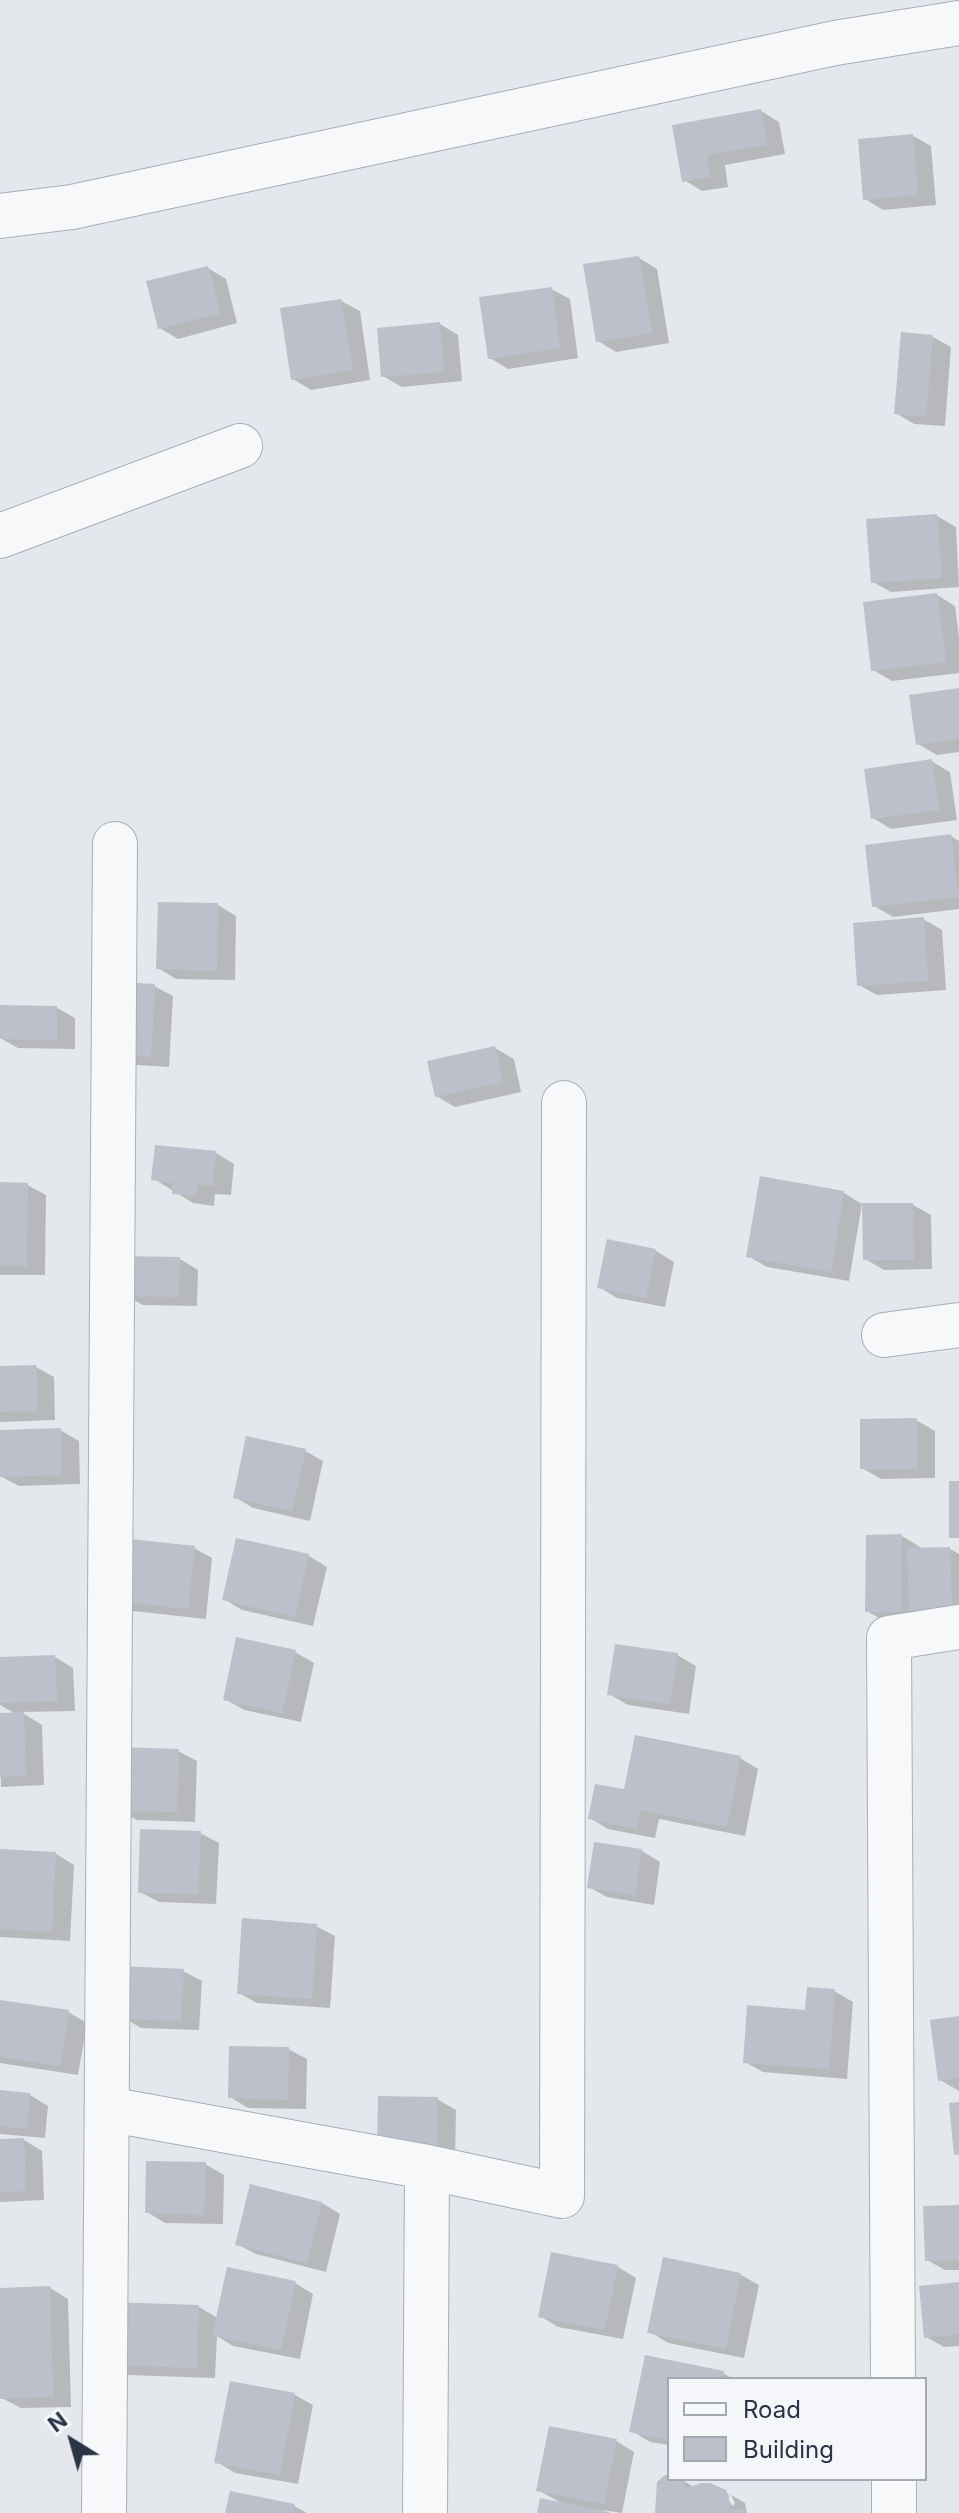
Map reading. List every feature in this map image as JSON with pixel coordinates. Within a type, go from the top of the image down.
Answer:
[{"type":"street","points":[[0,216],[72,207],[835,43],[959,23]]},
{"type":"street","points":[[0,536],[240,446]]},
{"type":"street","points":[[104,2513],[115,844]]},
{"type":"street","points":[[107,2109],[427,2167],[562,2196],[564,1103]]},
{"type":"street","points":[[884,1335],[959,1325]]},
{"type":"street","points":[[893,2377],[889,1638],[959,1627]]},
{"type":"street","points":[[425,2513],[427,2167]]},
{"type":"street","points":[[894,2481],[894,2513]]},
{"type":"building","points":[[761,109],[767,145],[707,155],[710,177],[682,182],[672,125]]},
{"type":"building","points":[[913,134],[918,195],[863,200],[858,139]]},
{"type":"building","points":[[639,256],[652,333],[596,342],[583,264]]},
{"type":"building","points":[[208,266],[220,313],[158,329],[146,281]]},
{"type":"building","points":[[552,287],[560,348],[488,359],[479,297]]},
{"type":"building","points":[[341,299],[353,370],[291,380],[280,308]]},
{"type":"building","points":[[440,322],[444,372],[381,377],[377,328]]},
{"type":"building","points":[[901,332],[933,335],[926,417],[894,414]]},
{"type":"building","points":[[937,514],[942,578],[871,583],[866,519]]},
{"type":"building","points":[[937,593],[946,662],[871,671],[863,602]]},
{"type":"building","points":[[959,688],[959,739],[916,745],[909,695]]},
{"type":"building","points":[[932,759],[939,810],[871,819],[864,769]]},
{"type":"building","points":[[951,834],[959,897],[872,907],[865,845]]},
{"type":"building","points":[[158,902],[218,903],[217,971],[156,969]]},
{"type":"building","points":[[924,917],[928,981],[857,986],[853,923]]},
{"type":"building","points":[[121,982],[155,984],[151,1057],[116,1055]]},
{"type":"building","points":[[0,1005],[57,1006],[57,1040],[0,1039]]},
{"type":"building","points":[[495,1046],[503,1082],[435,1097],[427,1061]]},
{"type":"building","points":[[155,1145],[216,1151],[213,1186],[197,1184],[196,1196],[172,1194],[173,1183],[151,1180]]},
{"type":"building","points":[[760,1176],[844,1191],[831,1272],[746,1257]]},
{"type":"building","points":[[0,1182],[28,1183],[27,1266],[0,1265]]},
{"type":"building","points":[[862,1203],[913,1203],[914,1260],[863,1260]]},
{"type":"building","points":[[607,1239],[656,1249],[646,1298],[597,1288]]},
{"type":"building","points":[[123,1256],[180,1257],[179,1297],[123,1296]]},
{"type":"building","points":[[36,1365],[38,1411],[0,1412],[0,1366]]},
{"type":"building","points":[[917,1418],[917,1469],[860,1469],[860,1419]]},
{"type":"building","points":[[61,1428],[62,1475],[0,1477],[0,1430]]},
{"type":"building","points":[[246,1436],[306,1449],[292,1511],[233,1498]]},
{"type":"building","points":[[949,1481],[959,1481],[959,1538],[949,1538]]},
{"type":"building","points":[[902,1534],[901,1612],[865,1612],[866,1535]]},
{"type":"building","points":[[120,1538],[195,1546],[188,1609],[113,1601]]},
{"type":"building","points":[[236,1538],[309,1554],[295,1617],[222,1600]]},
{"type":"building","points":[[950,1547],[952,1610],[909,1611],[907,1548]]},
{"type":"building","points":[[236,1637],[296,1650],[282,1713],[223,1700]]},
{"type":"building","points":[[615,1644],[678,1653],[670,1704],[607,1695]]},
{"type":"building","points":[[55,1655],[57,1701],[0,1703],[0,1657]]},
{"type":"building","points":[[24,1712],[26,1776],[0,1777],[0,1713]]},
{"type":"building","points":[[635,1735],[741,1756],[727,1827],[640,1810],[637,1829],[588,1819],[595,1784],[624,1789]]},
{"type":"building","points":[[118,1747],[179,1749],[177,1812],[116,1811]]},
{"type":"building","points":[[140,1829],[201,1831],[198,1894],[138,1893]]},
{"type":"building","points":[[594,1842],[642,1849],[635,1895],[587,1888]]},
{"type":"building","points":[[0,1849],[56,1852],[52,1932],[0,1929]]},
{"type":"building","points":[[242,1918],[317,1924],[312,1999],[237,1994]]},
{"type":"building","points":[[123,1966],[184,1969],[181,2021],[120,2019]]},
{"type":"building","points":[[807,1987],[835,1989],[829,2069],[743,2063],[747,2005],[805,2010]]},
{"type":"building","points":[[0,2000],[69,2010],[60,2066],[0,2057]]},
{"type":"building","points":[[959,2016],[959,2078],[938,2081],[930,2020]]},
{"type":"building","points":[[229,2046],[289,2047],[288,2100],[228,2098]]},
{"type":"building","points":[[0,2090],[30,2093],[27,2129],[0,2126]]},
{"type":"building","points":[[378,2096],[438,2097],[437,2150],[377,2149]]},
{"type":"building","points":[[959,2102],[959,2154],[954,2155],[949,2103]]},
{"type":"building","points":[[24,2138],[26,2191],[0,2192],[0,2139]]},
{"type":"building","points":[[146,2161],[206,2162],[204,2215],[145,2213]]},
{"type":"building","points":[[250,2184],[322,2202],[307,2263],[235,2245]]},
{"type":"building","points":[[959,2205],[959,2260],[925,2261],[923,2206]]},
{"type":"building","points":[[551,2252],[618,2265],[605,2330],[538,2317]]},
{"type":"building","points":[[663,2257],[741,2273],[726,2349],[647,2333]]},
{"type":"building","points":[[227,2267],[296,2281],[281,2350],[212,2336]]},
{"type":"building","points":[[959,2282],[959,2334],[924,2338],[919,2286]]},
{"type":"building","points":[[50,2286],[53,2397],[0,2399],[0,2288]]},
{"type":"building","points":[[110,2302],[199,2305],[197,2368],[107,2365]]},
{"type":"building","points":[[645,2355],[724,2371],[722,2377],[667,2377],[667,2440],[629,2432]]},
{"type":"building","points":[[230,2381],[295,2393],[280,2475],[214,2463]]},
{"type":"building","points":[[549,2426],[617,2439],[604,2504],[536,2491]]},
{"type":"building","points":[[667,2475],[667,2481],[682,2481],[686,2488],[710,2483],[726,2490],[729,2509],[746,2510],[745,2513],[655,2513],[657,2482]]},
{"type":"building","points":[[230,2491],[295,2504],[293,2513],[225,2513]]},
{"type":"building","points":[[540,2498],[609,2512],[609,2513],[537,2513]]}]
